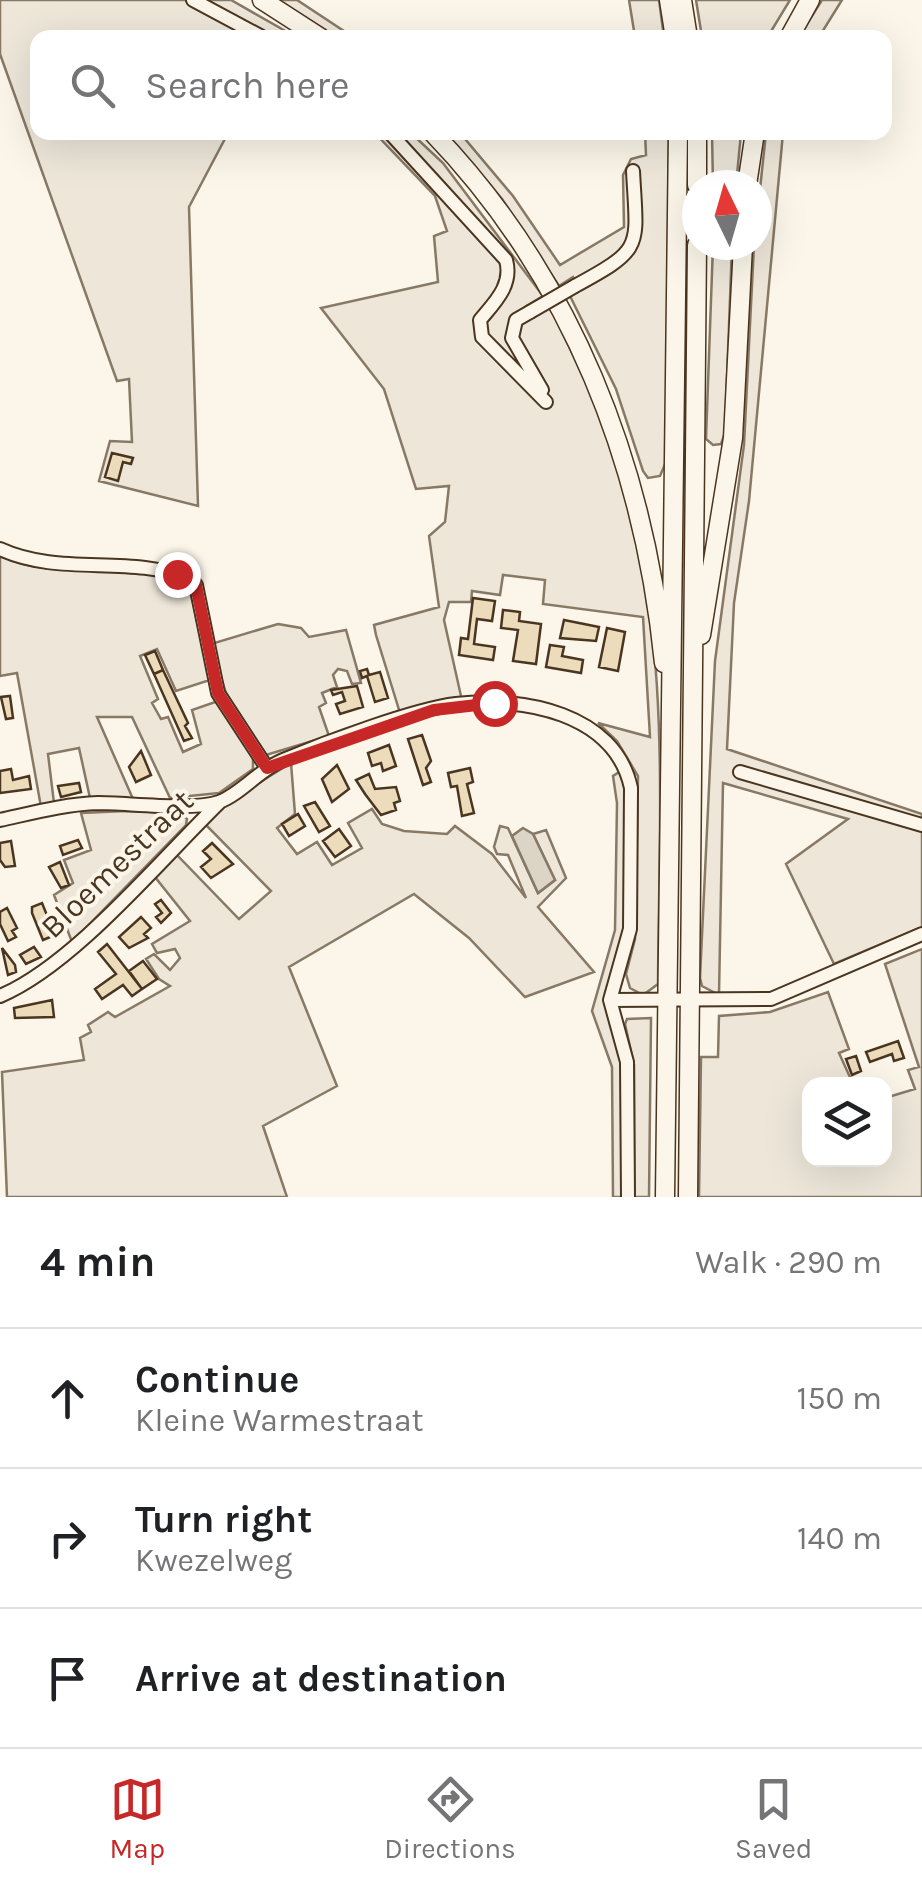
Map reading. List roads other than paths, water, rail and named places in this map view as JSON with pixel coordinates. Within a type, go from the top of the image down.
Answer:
[{"type":"highway","points":[[262,0],[309,30]]},
{"type":"highway","points":[[669,0],[674,30]]},
{"type":"highway","points":[[682,0],[687,30]]},
{"type":"highway","points":[[793,30],[810,0]]},
{"type":"highway","points":[[439,140],[470,174],[537,267],[574,332],[604,400],[646,542],[664,658],[671,763]]},
{"type":"highway","points":[[666,1197],[678,140]]},
{"type":"highway","points":[[696,140],[697,170]]},
{"type":"highway","points":[[749,170],[754,140]]},
{"type":"highway","points":[[688,1197],[697,260]]},
{"type":"highway","points":[[694,659],[708,608],[733,438],[742,260]]},
{"type":"street","points":[[193,0],[249,30]]},
{"type":"street","points":[[396,140],[506,260],[509,272],[505,288],[480,320],[482,337],[546,402],[512,338],[516,320],[622,261],[634,246],[633,171]]},
{"type":"street","points":[[0,549],[28,562],[142,567],[191,579],[196,585],[218,693],[267,768]]},
{"type":"street","name":"Bloemestraat","points":[[0,996],[32,982],[74,947],[221,802],[267,768],[452,704],[480,702],[556,713],[599,732],[621,758],[631,788],[628,947],[610,1000]]},
{"type":"street","points":[[740,772],[922,825]]},
{"type":"street","points":[[0,820],[96,803],[221,802]]},
{"type":"street","points":[[628,1197],[627,1062],[610,1000],[771,999],[922,934]]}]
